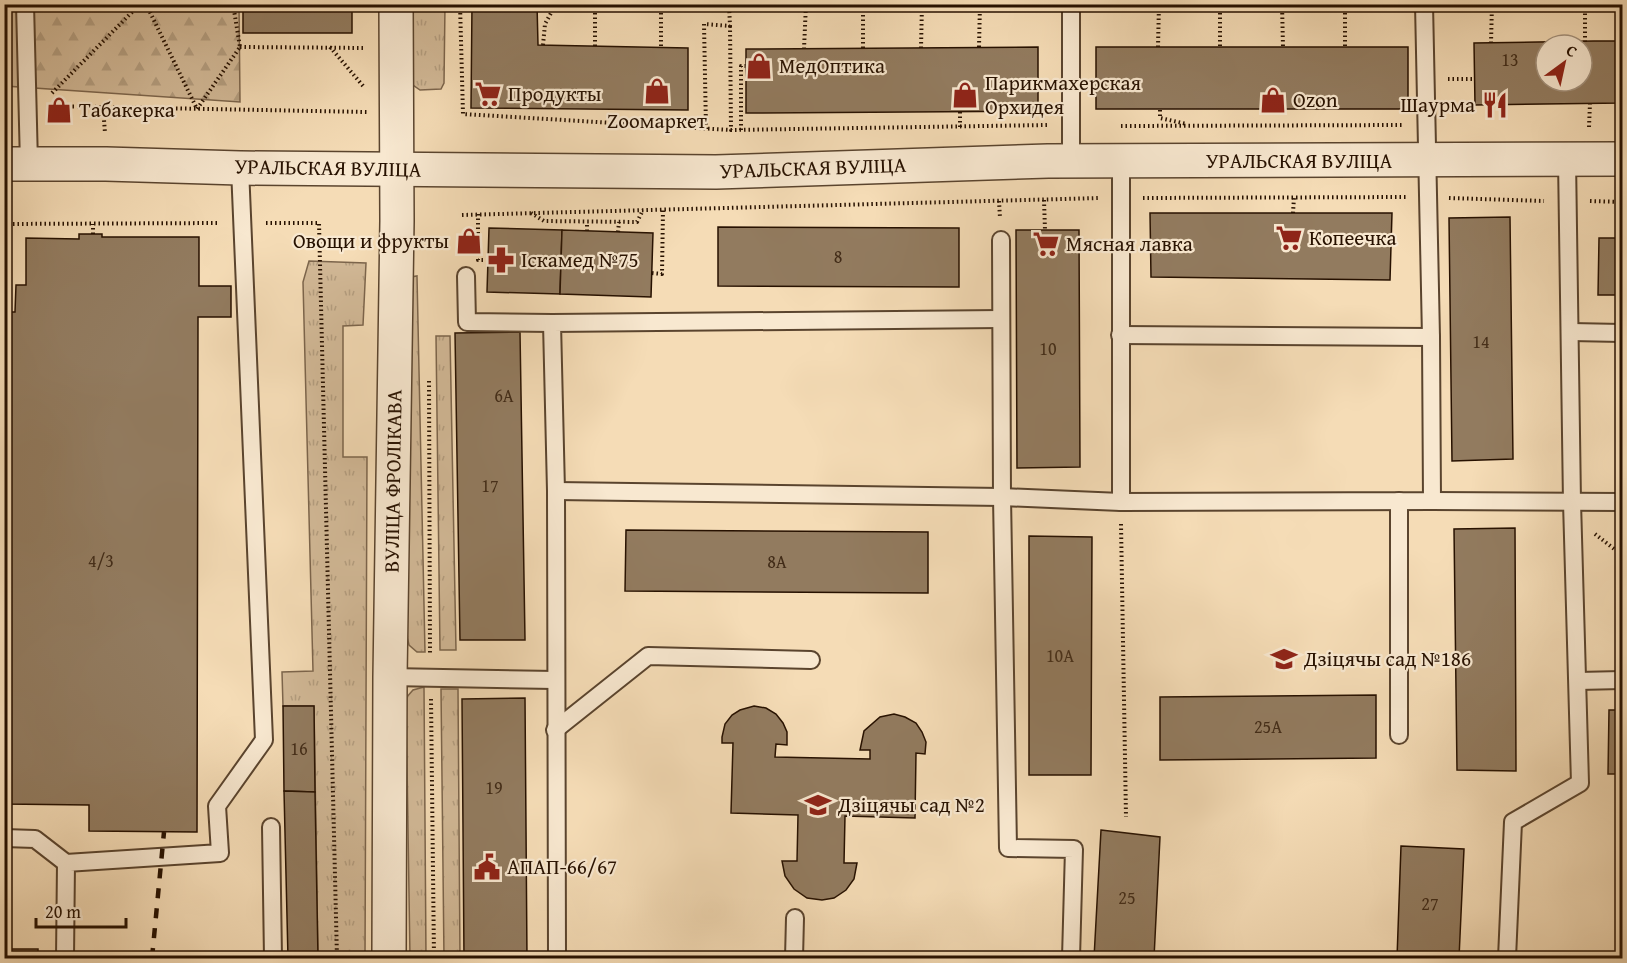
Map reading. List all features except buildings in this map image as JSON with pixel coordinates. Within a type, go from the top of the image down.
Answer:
[{"type":"street","name":"ВУЛІЦА ФРОЛІКАВА","points":[[389,958],[390,677],[397,169],[396,4]]},
{"type":"street","name":"УРАЛЬСКАЯ ВУЛІЦА","points":[[17,164],[716,172],[1071,161],[1623,159]]},
{"type":"lane","points":[[17,164],[33,105],[25,4]]},
{"type":"lane","points":[[1071,4],[1071,161]]},
{"type":"lane","points":[[1424,4],[1432,501]]},
{"type":"lane","points":[[1507,958],[1513,822],[1580,783],[1572,502],[1567,159]]},
{"type":"lane","points":[[1121,161],[1121,502]]},
{"type":"lane","points":[[4,838],[36,839],[66,863],[220,853],[217,806],[264,740],[240,168]]},
{"type":"lane","points":[[1001,240],[1002,497],[1008,848],[1074,849],[1071,958]]},
{"type":"lane","points":[[466,276],[467,322],[1001,319]]},
{"type":"lane","points":[[552,323],[556,491],[557,958]]},
{"type":"lane","points":[[1571,332],[1623,333]]},
{"type":"lane","points":[[1120,335],[1431,338]]},
{"type":"lane","points":[[556,491],[1002,497],[1121,502],[1623,502]]},
{"type":"lane","points":[[1398,501],[1399,735]]},
{"type":"lane","points":[[555,730],[648,656],[811,660]]},
{"type":"lane","points":[[390,677],[555,680]]},
{"type":"lane","points":[[1578,681],[1623,680]]},
{"type":"lane","points":[[271,827],[273,958]]},
{"type":"lane","points":[[65,958],[66,863]]},
{"type":"lane","points":[[794,958],[795,918]]},
{"type":"path","points":[[33,105],[140,4]]},
{"type":"path","points":[[146,4],[197,109]]},
{"type":"path","points":[[197,109],[240,47],[233,4]]},
{"type":"path","points":[[460,4],[462,114],[731,130],[1048,126],[1048,115]]},
{"type":"path","points":[[543,45],[545,24],[556,4]]},
{"type":"path","points":[[595,4],[595,46]]},
{"type":"path","points":[[661,4],[661,47]]},
{"type":"path","points":[[729,4],[731,130]]},
{"type":"path","points":[[804,49],[806,4]]},
{"type":"path","points":[[862,48],[863,4]]},
{"type":"path","points":[[921,48],[922,4]]},
{"type":"path","points":[[980,4],[980,47]]},
{"type":"path","points":[[1158,47],[1159,4]]},
{"type":"path","points":[[1220,4],[1220,47]]},
{"type":"path","points":[[1282,4],[1283,47]]},
{"type":"path","points":[[1345,4],[1345,47]]},
{"type":"path","points":[[1491,43],[1492,4]]},
{"type":"path","points":[[1585,4],[1585,33]]},
{"type":"path","points":[[706,129],[704,24],[730,26]]},
{"type":"path","points":[[240,47],[368,48]]},
{"type":"path","points":[[330,47],[371,94]]},
{"type":"path","points":[[741,130],[741,66],[746,66]]},
{"type":"path","points":[[1456,79],[1475,79]]},
{"type":"path","points":[[1589,127],[1590,103]]},
{"type":"path","points":[[33,105],[371,112]]},
{"type":"path","points":[[506,116],[507,108]]},
{"type":"path","points":[[1160,110],[1160,118],[1194,126]]},
{"type":"path","points":[[960,111],[960,127]]},
{"type":"path","points":[[1118,126],[1405,125]]},
{"type":"path","points":[[462,215],[1120,198],[1428,196],[1623,202]]},
{"type":"path","points":[[1293,213],[1294,197]]},
{"type":"path","points":[[1044,200],[1045,230]]},
{"type":"path","points":[[652,273],[662,274],[663,209]]},
{"type":"path","points":[[531,213],[544,221],[637,222],[643,210]]},
{"type":"path","points":[[478,214],[478,260]]},
{"type":"path","points":[[587,222],[587,231]]},
{"type":"path","points":[[618,232],[619,222]]},
{"type":"path","points":[[4,224],[319,223],[337,958]]},
{"type":"path","points":[[93,224],[93,234]]},
{"type":"path","points":[[429,371],[434,958]]},
{"type":"path","points":[[1121,502],[1126,817]]},
{"type":"green space","points":[[4,5],[239,5],[240,102],[5,86]]},
{"type":"green space","points":[[412,5],[445,5],[444,83],[441,89],[420,90],[413,85]]},
{"type":"green space","points":[[309,261],[366,263],[363,325],[343,326],[343,457],[367,457],[365,958],[318,958],[314,706],[283,706],[282,672],[313,671],[303,282]]},
{"type":"green space","points":[[417,276],[425,652],[417,652],[409,645],[406,632],[411,277]]},
{"type":"green space","points":[[436,336],[450,336],[456,650],[440,650]]},
{"type":"green space","points":[[424,687],[426,958],[410,958],[406,698],[413,690]]},
{"type":"green space","points":[[441,689],[458,689],[460,958],[444,958]]},
{"type":"railway","points":[[152,958],[164,832]]},
{"type":"place","name":"МедОптика","points":[[759,66]]},
{"type":"place","name":"Zooмаркет","points":[[657,91]]},
{"type":"place","name":"Продукты","points":[[488,94]]},
{"type":"place","name":"Парикмахерская Орхидея","points":[[965,95]]},
{"type":"place","name":"Ozon","points":[[1273,100]]},
{"type":"place","name":"Шаурма","points":[[1495,105]]},
{"type":"place","name":"Табакерка","points":[[59,110]]},
{"type":"place","name":"Копеечка","points":[[1289,238]]},
{"type":"place","name":"Овощи и фрукты","points":[[469,241]]},
{"type":"place","name":"Мясная лавка","points":[[1046,244]]},
{"type":"place","name":"Іскамед №75","points":[[501,260]]},
{"type":"place","name":"Дзіцячы сад №186","points":[[1284,659]]},
{"type":"place","name":"Дзіцячы сад №2","points":[[818,805]]},
{"type":"place","name":"АПАП-66/67","points":[[487,867]]}]
